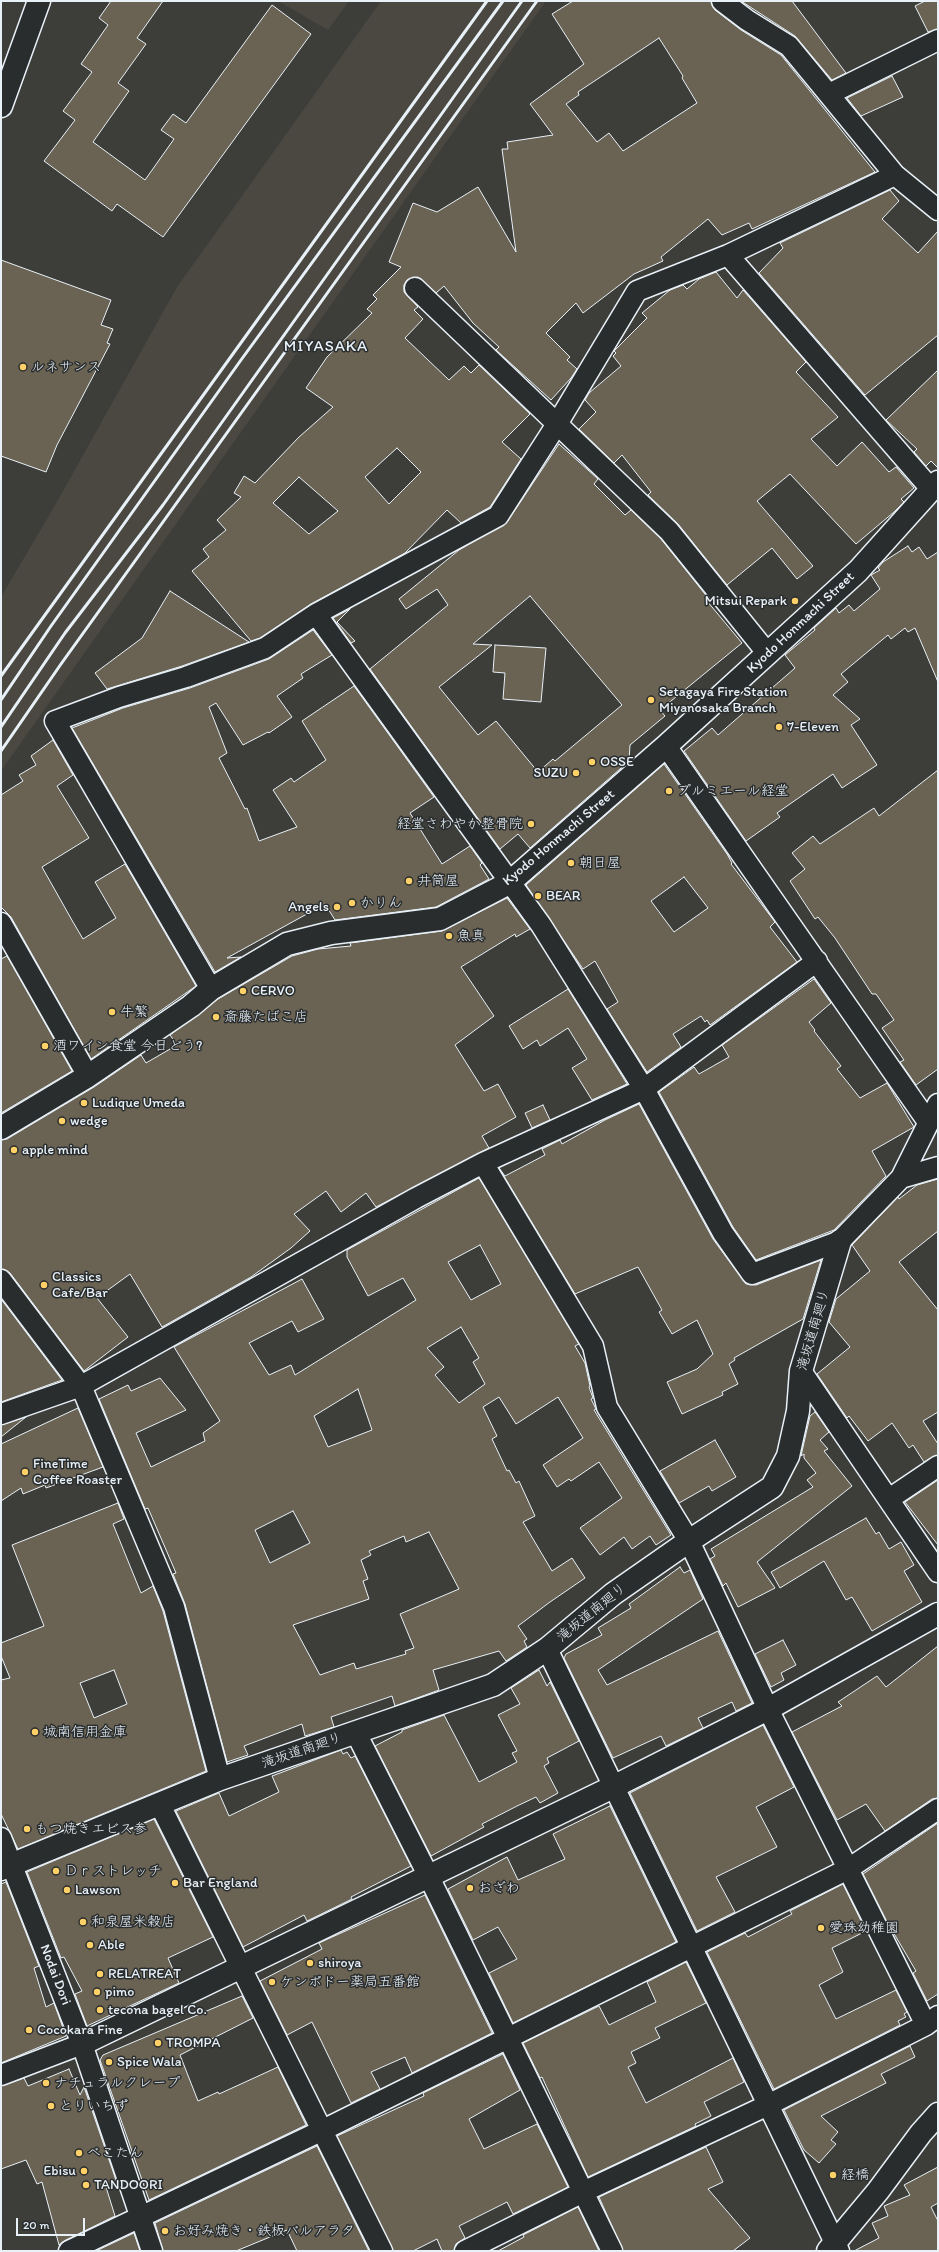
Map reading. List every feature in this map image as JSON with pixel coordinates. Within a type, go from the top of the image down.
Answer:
[{"type":"street","points":[[1,106],[39,1]]},
{"type":"street","points":[[722,1],[747,20],[789,46],[894,175],[938,210]]},
{"type":"street","points":[[829,94],[938,40]]},
{"type":"street","points":[[211,989],[55,721],[119,697],[186,677],[265,648],[316,614],[498,516],[557,424],[637,291],[728,255],[894,175]]},
{"type":"street","points":[[728,255],[935,485]]},
{"type":"street","points":[[415,288],[669,531],[768,654]]},
{"type":"street","name":"Kyodo Honmachi Street","points":[[1,1128],[88,1076],[191,1006],[211,989],[287,944],[331,933],[440,919],[509,883],[666,746],[858,571],[935,485]]},
{"type":"street","points":[[316,614],[541,926],[644,1089],[723,1232],[752,1274],[840,1241]]},
{"type":"street","points":[[666,746],[928,1122]]},
{"type":"street","points":[[1,923],[88,1076]]},
{"type":"street","points":[[1,1414],[81,1386],[416,1198],[483,1163],[644,1089],[816,961]]},
{"type":"street","name":"滝坂道南廻り","points":[[7,1867],[220,1780],[493,1685],[547,1649],[613,1594],[689,1541],[772,1487],[788,1456],[798,1411],[801,1371],[840,1241],[901,1178],[938,1104]]},
{"type":"street","points":[[464,2251],[582,2192],[768,2105],[932,2020],[848,1870],[768,1709],[689,1541],[607,1407],[593,1346],[483,1163]]},
{"type":"street","points":[[901,1178],[938,1167]]},
{"type":"street","points":[[1,1280],[81,1386],[174,1607],[220,1780]]},
{"type":"street","points":[[801,1371],[938,1572]]},
{"type":"street","points":[[889,1499],[938,1466]]},
{"type":"street","points":[[1,2075],[82,2044],[240,1966],[429,1877],[613,1787],[768,1709],[938,1614]]},
{"type":"street","points":[[547,1649],[768,2105],[834,2248],[921,2133],[938,2114]]},
{"type":"street","points":[[356,1733],[429,1877],[612,2251]]},
{"type":"street","points":[[160,1805],[382,2251]]},
{"type":"street","points":[[69,2251],[323,2130],[848,1870],[938,1809]]},
{"type":"street","name":"Nodai Dori","points":[[1,1838],[7,1867],[82,2044],[139,2217],[152,2251]]},
{"type":"shaded area","points":[[278,1],[349,1],[328,30]]},
{"type":"shaded area","points":[[381,1],[546,1],[1,771],[1,597],[54,507],[177,287]]},
{"type":"building","points":[[111,1],[163,1],[137,38],[146,44],[118,83],[129,91],[93,142],[145,180],[174,139],[161,130],[173,114],[186,123],[272,5],[311,34],[163,237],[117,204],[112,211],[44,161],[75,120],[63,111],[92,72],[81,64],[108,25],[99,18]]},
{"type":"building","points":[[573,1],[711,1],[715,10],[741,30],[781,55],[875,172],[752,229],[749,223],[722,235],[708,219],[661,257],[663,261],[634,274],[583,313],[576,303],[546,333],[570,357],[567,360],[577,369],[551,400],[496,350],[499,347],[473,323],[444,286],[436,293],[418,277],[407,280],[404,285],[404,292],[418,307],[414,310],[423,319],[405,338],[449,380],[464,366],[471,373],[479,365],[530,414],[502,442],[521,459],[490,507],[461,523],[447,510],[405,553],[311,604],[260,638],[251,641],[192,571],[209,557],[203,549],[226,530],[217,520],[241,497],[234,493],[244,476],[255,483],[299,437],[333,407],[306,388],[327,357],[372,313],[367,309],[377,299],[373,295],[401,267],[389,262],[413,203],[437,212],[478,187],[516,252],[502,149],[508,149],[507,142],[553,135],[530,104],[584,64],[552,14]],"holes":[[[659,38],[683,76],[682,78],[697,103],[623,151],[609,133],[597,142],[566,104],[579,95],[578,92]],[[397,448],[421,472],[389,504],[365,477]],[[299,477],[338,511],[309,534],[273,503]]]},
{"type":"building","points":[[741,1],[792,1],[846,73],[832,80],[795,36]]},
{"type":"building","points":[[925,1],[938,1],[938,29],[928,32],[915,6]]},
{"type":"building","points":[[892,76],[903,97],[861,116],[847,98]]},
{"type":"building","points":[[890,190],[899,201],[882,219],[918,253],[938,231],[938,335],[865,395],[759,273],[783,248],[780,243]]},
{"type":"building","points":[[1,260],[111,300],[101,325],[113,329],[107,343],[110,344],[57,445],[46,472],[1,456]]},
{"type":"building","points":[[716,272],[737,298],[743,290],[806,362],[796,372],[838,417],[811,439],[837,466],[862,442],[889,472],[896,467],[914,488],[901,499],[904,502],[894,512],[856,544],[790,474],[757,501],[813,566],[797,579],[772,548],[727,585],[678,524],[648,495],[651,492],[622,455],[614,463],[579,429],[596,412],[585,400],[589,393],[621,366],[613,356],[616,353],[614,351],[647,318],[642,313],[670,290],[683,285],[687,289],[699,279]]},
{"type":"building","points":[[938,370],[938,468],[931,461],[926,466],[914,452],[917,449],[886,420]]},
{"type":"building","points":[[559,444],[598,479],[594,484],[625,515],[631,510],[661,539],[709,599],[707,601],[742,643],[660,710],[665,716],[630,745],[629,761],[530,848],[518,834],[500,849],[370,669],[448,605],[437,589],[406,609],[399,599],[459,550],[507,522]],"holes":[[[530,596],[622,705],[555,761],[553,759],[538,772],[496,721],[478,735],[439,687],[492,645],[473,644]]]},
{"type":"building","points":[[908,546],[912,552],[919,547],[927,559],[938,552],[938,682],[915,628],[908,632],[905,628],[891,639],[888,635],[841,674],[848,682],[833,695],[860,719],[851,725],[877,765],[842,788],[833,774],[777,813],[780,817],[746,841],[684,751],[712,728],[718,735],[795,668],[785,655],[815,630],[814,628],[836,608],[839,613],[849,605],[854,611],[880,589],[871,575],[880,570],[878,568],[883,562]]},
{"type":"building","points":[[170,591],[249,642],[182,666],[107,689],[95,673],[142,638]]},
{"type":"building","points":[[350,609],[337,622],[355,641],[351,643],[333,618]]},
{"type":"building","points":[[313,630],[332,655],[301,674],[303,678],[277,696],[292,717],[269,733],[268,732],[243,745],[216,703],[209,707],[227,753],[219,758],[245,809],[247,808],[259,841],[297,827],[273,790],[291,778],[294,782],[326,760],[302,721],[354,686],[434,797],[410,813],[442,864],[470,846],[482,863],[480,865],[489,879],[436,907],[335,920],[325,904],[227,958],[241,957],[215,972],[72,728],[123,708],[190,688],[269,659]]},
{"type":"building","points":[[495,645],[546,648],[541,702],[503,699],[505,673],[493,672]]},
{"type":"building","points":[[53,740],[73,775],[57,786],[89,838],[42,867],[73,922],[83,939],[116,918],[95,882],[125,864],[196,986],[91,1059],[11,917],[1,907],[1,795],[23,781],[19,775],[36,765],[31,756]]},
{"type":"building","points":[[664,764],[727,854],[732,863],[731,864],[775,922],[770,927],[797,962],[710,1025],[707,1020],[705,1022],[701,1016],[673,1034],[681,1047],[647,1072],[607,1009],[618,1002],[595,961],[583,969],[526,885]],"holes":[[[684,877],[708,908],[674,932],[651,901]]]},
{"type":"building","points":[[938,770],[938,1069],[916,1085],[900,1062],[904,1060],[882,1028],[894,1020],[876,994],[872,994],[835,938],[818,917],[815,919],[790,881],[805,869],[792,853],[813,836],[820,844],[874,808],[879,816]]},
{"type":"building","points":[[507,898],[530,929],[516,937],[515,934],[461,967],[494,1016],[455,1045],[484,1091],[498,1084],[516,1117],[482,1136],[489,1148],[376,1207],[366,1193],[341,1212],[326,1191],[294,1214],[310,1231],[291,1248],[251,1277],[162,1327],[130,1274],[97,1298],[128,1337],[84,1371],[10,1273],[1,1269],[1,1140],[7,1139],[94,1087],[141,1055],[146,1063],[177,1045],[170,1035],[218,999],[292,956],[318,949],[351,946],[350,943],[442,931]]},
{"type":"building","points":[[7,956],[72,1071],[1,1113],[1,959]]},
{"type":"building","points":[[814,979],[831,1003],[809,1022],[815,1030],[814,1031],[841,1066],[837,1069],[860,1098],[887,1083],[914,1127],[872,1151],[886,1176],[834,1230],[756,1260],[733,1227],[659,1092],[694,1067],[699,1074],[729,1057],[722,1045]]},
{"type":"building","points":[[568,989],[627,1084],[592,1100],[572,1068],[587,1059],[568,1028],[540,1046],[537,1040],[523,1049],[509,1026]]},
{"type":"building","points":[[639,1104],[713,1239],[746,1284],[756,1285],[821,1260],[803,1319],[734,1358],[735,1360],[729,1364],[738,1384],[722,1392],[723,1395],[682,1414],[667,1382],[697,1369],[713,1354],[697,1320],[672,1334],[659,1312],[662,1310],[638,1267],[575,1294],[499,1168],[505,1176],[545,1155],[542,1149],[560,1140],[562,1144],[605,1120]]},
{"type":"building","points":[[543,1105],[550,1120],[532,1128],[525,1113]]},
{"type":"building","points":[[479,1178],[579,1344],[575,1346],[585,1363],[589,1387],[593,1398],[591,1399],[596,1409],[594,1410],[671,1535],[656,1545],[650,1536],[632,1549],[624,1537],[600,1555],[580,1528],[622,1498],[599,1462],[571,1481],[569,1479],[557,1487],[543,1465],[583,1438],[558,1397],[516,1424],[499,1397],[483,1407],[497,1436],[492,1439],[507,1471],[509,1470],[516,1483],[519,1481],[535,1516],[523,1522],[552,1571],[572,1558],[585,1578],[518,1626],[527,1639],[524,1641],[527,1647],[506,1661],[499,1651],[433,1670],[439,1690],[395,1706],[392,1696],[331,1717],[334,1727],[305,1736],[302,1724],[244,1746],[248,1755],[227,1762],[185,1604],[173,1574],[176,1573],[148,1508],[145,1509],[99,1399],[128,1385],[131,1391],[160,1378],[186,1410],[136,1433],[151,1467],[205,1441],[203,1433],[220,1421],[174,1347],[302,1279],[324,1319],[298,1332],[292,1321],[249,1343],[269,1375],[291,1365],[295,1375],[416,1300],[403,1278],[368,1296],[347,1257],[347,1250]],"holes":[[[480,1245],[501,1284],[471,1300],[448,1262]],[[461,1327],[479,1358],[473,1362],[485,1384],[459,1403],[435,1375],[444,1367],[427,1348]],[[358,1389],[372,1430],[328,1447],[314,1416]],[[293,1511],[310,1543],[270,1563],[255,1530]],[[429,1532],[459,1589],[400,1614],[414,1648],[405,1651],[406,1654],[356,1669],[354,1663],[320,1675],[293,1625],[369,1599],[363,1581],[368,1579],[361,1560],[371,1555],[369,1551],[404,1536],[406,1542]]]},
{"type":"building","points":[[938,1179],[938,1231],[899,1262],[938,1310],[938,1412],[923,1421],[938,1444],[938,1455],[924,1462],[913,1445],[909,1448],[892,1423],[868,1441],[849,1416],[847,1418],[817,1374],[850,1347],[829,1322],[836,1299],[870,1271],[852,1245],[898,1197],[899,1199],[917,1185]]},
{"type":"building","points":[[1,1299],[62,1380],[1,1402]]},
{"type":"building","points":[[78,1408],[103,1467],[46,1488],[45,1485],[23,1494],[21,1488],[1,1501],[1,1444]]},
{"type":"building","points":[[815,1412],[829,1432],[820,1440],[828,1449],[824,1451],[852,1486],[757,1562],[775,1588],[738,1607],[726,1583],[723,1586],[710,1559],[715,1556],[711,1549],[813,1487],[807,1480],[816,1473],[804,1458],[804,1454],[801,1456],[810,1416]]},
{"type":"building","points":[[26,1417],[1,1437],[1,1425]]},
{"type":"building","points":[[715,1440],[736,1477],[712,1491],[709,1486],[679,1503],[660,1471]]},
{"type":"building","points":[[938,1480],[938,1545],[905,1502]]},
{"type":"building","points":[[118,1503],[124,1519],[113,1524],[141,1593],[153,1586],[163,1611],[206,1771],[18,1849],[1,1814],[1,1680],[10,1678],[1,1656],[1,1643],[44,1626],[12,1545]],"holes":[[[114,1670],[127,1704],[94,1718],[80,1683]]]},
{"type":"building","points":[[866,1518],[876,1534],[879,1532],[889,1549],[901,1542],[914,1565],[904,1571],[922,1602],[872,1631],[852,1597],[846,1600],[824,1561],[780,1588],[771,1572]]},
{"type":"building","points":[[680,1567],[684,1573],[690,1570],[703,1599],[598,1670],[607,1685],[718,1631],[752,1703],[736,1711],[732,1702],[698,1718],[703,1728],[666,1746],[661,1736],[613,1758],[564,1658],[566,1654],[602,1635],[598,1628],[631,1608],[629,1604]]},
{"type":"building","points":[[783,1640],[796,1665],[781,1673],[784,1680],[771,1687],[755,1654]]},
{"type":"building","points":[[938,1646],[938,1798],[932,1799],[885,1831],[866,1804],[837,1820],[792,1732],[842,1706],[838,1702],[877,1676],[886,1687]]},
{"type":"building","points":[[539,1670],[547,1686],[550,1682],[579,1741],[547,1758],[549,1763],[544,1766],[558,1793],[540,1803],[536,1797],[517,1806],[482,1824],[484,1827],[431,1856],[375,1746],[402,1732],[402,1730],[444,1715],[479,1782],[517,1762],[512,1753],[517,1751],[498,1715],[520,1704],[511,1688]]},
{"type":"building","points":[[763,1725],[794,1787],[756,1807],[777,1847],[716,1877],[735,1912],[697,1931],[630,1793]]},
{"type":"building","points":[[341,1750],[343,1754],[347,1752],[351,1758],[355,1756],[411,1866],[351,1897],[352,1899],[307,1921],[304,1915],[243,1947],[176,1811],[219,1793],[229,1816],[279,1792],[272,1776]]},
{"type":"building","points":[[610,1806],[676,1942],[513,2023],[489,1973],[517,1959],[498,1927],[473,1940],[448,1889],[507,1857],[518,1880],[565,1859],[553,1834]]},
{"type":"building","points":[[154,1819],[213,1937],[168,1958],[179,1983],[87,2026],[75,1994],[82,1991],[64,1957],[61,1958],[27,1872]]},
{"type":"building","points":[[938,1823],[938,1994],[927,2001],[913,1973],[916,1971],[886,1920],[863,1874]]},
{"type":"building","points":[[6,1882],[39,1966],[34,1968],[46,2007],[54,2003],[66,2036],[1,2063],[1,1884]]},
{"type":"building","points":[[843,1884],[866,1931],[832,1948],[843,1972],[819,1985],[836,2019],[896,1990],[907,2012],[904,2014],[906,2017],[898,2021],[900,2025],[774,2089],[707,1952],[745,1933],[748,1937],[792,1914],[790,1911]]},
{"type":"building","points":[[425,1895],[492,2033],[412,2073],[405,2057],[371,2072],[380,2089],[351,2103],[312,2022],[287,2035],[260,1981],[322,1949],[319,1943]]},
{"type":"building","points":[[686,1962],[706,2003],[655,2028],[660,2038],[631,2052],[636,2063],[628,2067],[646,2103],[733,2058],[744,2082],[704,2102],[711,2116],[695,2124],[696,2126],[588,2177],[542,2077],[540,2078],[523,2043],[599,2006],[609,2025],[656,2002],[647,1982]]},
{"type":"building","points":[[242,1996],[253,2018],[180,2055],[198,2101],[218,2092],[219,2094],[278,2067],[306,2125],[149,2200],[100,2060],[103,2055]]},
{"type":"building","points":[[910,2046],[915,2057],[881,2074],[886,2083],[821,2116],[838,2132],[831,2140],[836,2144],[819,2163],[804,2150],[784,2110]]},
{"type":"building","points":[[503,2054],[520,2090],[469,2119],[484,2149],[537,2124],[568,2187],[513,2214],[507,2202],[459,2226],[465,2238],[456,2244],[454,2251],[442,2251],[437,2239],[413,2251],[393,2251],[337,2136],[424,2096],[423,2093]]},
{"type":"building","points":[[69,2069],[80,2095],[84,2087],[117,2183],[106,2187],[115,2216],[64,2241],[59,2245],[42,2182],[37,2184],[26,2160],[1,2169],[1,2086],[24,2078],[28,2086]]},
{"type":"building","points":[[317,2146],[369,2251],[297,2251],[287,2230],[236,2251],[163,2251],[155,2223]]},
{"type":"building","points":[[706,2147],[723,2182],[708,2189],[750,2238],[733,2251],[623,2251],[599,2197]]},
{"type":"building","points":[[938,2167],[938,2203],[931,2207],[938,2221],[938,2251],[854,2251],[879,2238],[872,2223],[888,2216],[884,2206],[910,2195],[904,2185]]},
{"type":"building","points":[[578,2207],[599,2251],[498,2251],[524,2237],[523,2235]]},
{"type":"building","points":[[134,2233],[140,2251],[96,2251]]},
{"type":"railway","points":[[1,676],[487,1]]},
{"type":"railway","points":[[1,700],[51,626],[241,360],[503,1]]},
{"type":"railway","points":[[1,727],[65,633],[163,505],[522,1]]},
{"type":"railway","points":[[1,751],[61,664],[537,1]]},
{"type":"place","name":"ルネサンス","points":[[23,367]]},
{"type":"place","name":"Mitsui Repark","points":[[795,601]]},
{"type":"place","name":"Setagaya Fire Station Miyanosaka Branch","points":[[651,700]]},
{"type":"place","name":"7-Eleven","points":[[779,727]]},
{"type":"place","name":"OSSE","points":[[592,762]]},
{"type":"place","name":"SUZU","points":[[576,773]]},
{"type":"place","name":"プルミエール経堂","points":[[669,791]]},
{"type":"place","name":"経堂さわやか整骨院","points":[[531,824]]},
{"type":"place","name":"朝日屋","points":[[571,863]]},
{"type":"place","name":"井筒屋","points":[[409,881]]},
{"type":"place","name":"BEAR","points":[[538,896]]},
{"type":"place","name":"かりん","points":[[352,903]]},
{"type":"place","name":"Angels","points":[[337,907]]},
{"type":"place","name":"魚真","points":[[449,936]]},
{"type":"place","name":"CERVO","points":[[243,991]]},
{"type":"place","name":"牛繁","points":[[112,1012]]},
{"type":"place","name":"斎藤たばこ店","points":[[216,1017]]},
{"type":"place","name":"酒ワイン食堂 今日どう?","points":[[45,1046]]},
{"type":"place","name":"Ludique Umeda","points":[[84,1103]]},
{"type":"place","name":"wedge","points":[[62,1121]]},
{"type":"place","name":"apple mind","points":[[14,1150]]},
{"type":"place","name":"Classics Cafe/Bar","points":[[44,1285]]},
{"type":"place","name":"FineTime Coffee Roaster","points":[[25,1472]]},
{"type":"place","name":"城南信用金庫","points":[[35,1732]]},
{"type":"place","name":"もつ焼きエビス参","points":[[27,1829]]},
{"type":"place","name":"Ｄｒストレッチ","points":[[56,1871]]},
{"type":"place","name":"Bar England","points":[[175,1883]]},
{"type":"place","name":"おざわ","points":[[470,1888]]},
{"type":"place","name":"Lawson","points":[[67,1890]]},
{"type":"place","name":"和泉屋米穀店","points":[[83,1922]]},
{"type":"place","name":"愛珠幼稚園","points":[[821,1928]]},
{"type":"place","name":"Able","points":[[90,1945]]},
{"type":"place","name":"shiroya","points":[[310,1963]]},
{"type":"place","name":"RELATREAT","points":[[100,1974]]},
{"type":"place","name":"ケンポドー薬局五番館","points":[[272,1982]]},
{"type":"place","name":"pimo","points":[[97,1992]]},
{"type":"place","name":"tecona bagel Co.","points":[[100,2010]]},
{"type":"place","name":"Cocokara Fine","points":[[29,2030]]},
{"type":"place","name":"TROMPA","points":[[158,2043]]},
{"type":"place","name":"Spice Wala","points":[[109,2062]]},
{"type":"place","name":"ナチュラルクレープ","points":[[46,2083]]},
{"type":"place","name":"とりいちず","points":[[51,2106]]},
{"type":"place","name":"べこたん","points":[[79,2153]]},
{"type":"place","name":"Ebisu","points":[[84,2171]]},
{"type":"place","name":"経橋","points":[[833,2175]]},
{"type":"place","name":"TANDOORI","points":[[86,2185]]},
{"type":"place","name":"お好み焼き・鉄板バルアラタ","points":[[165,2231]]},
{"type":"district","name":"MIYASAKA","points":[[326,347]]}]
